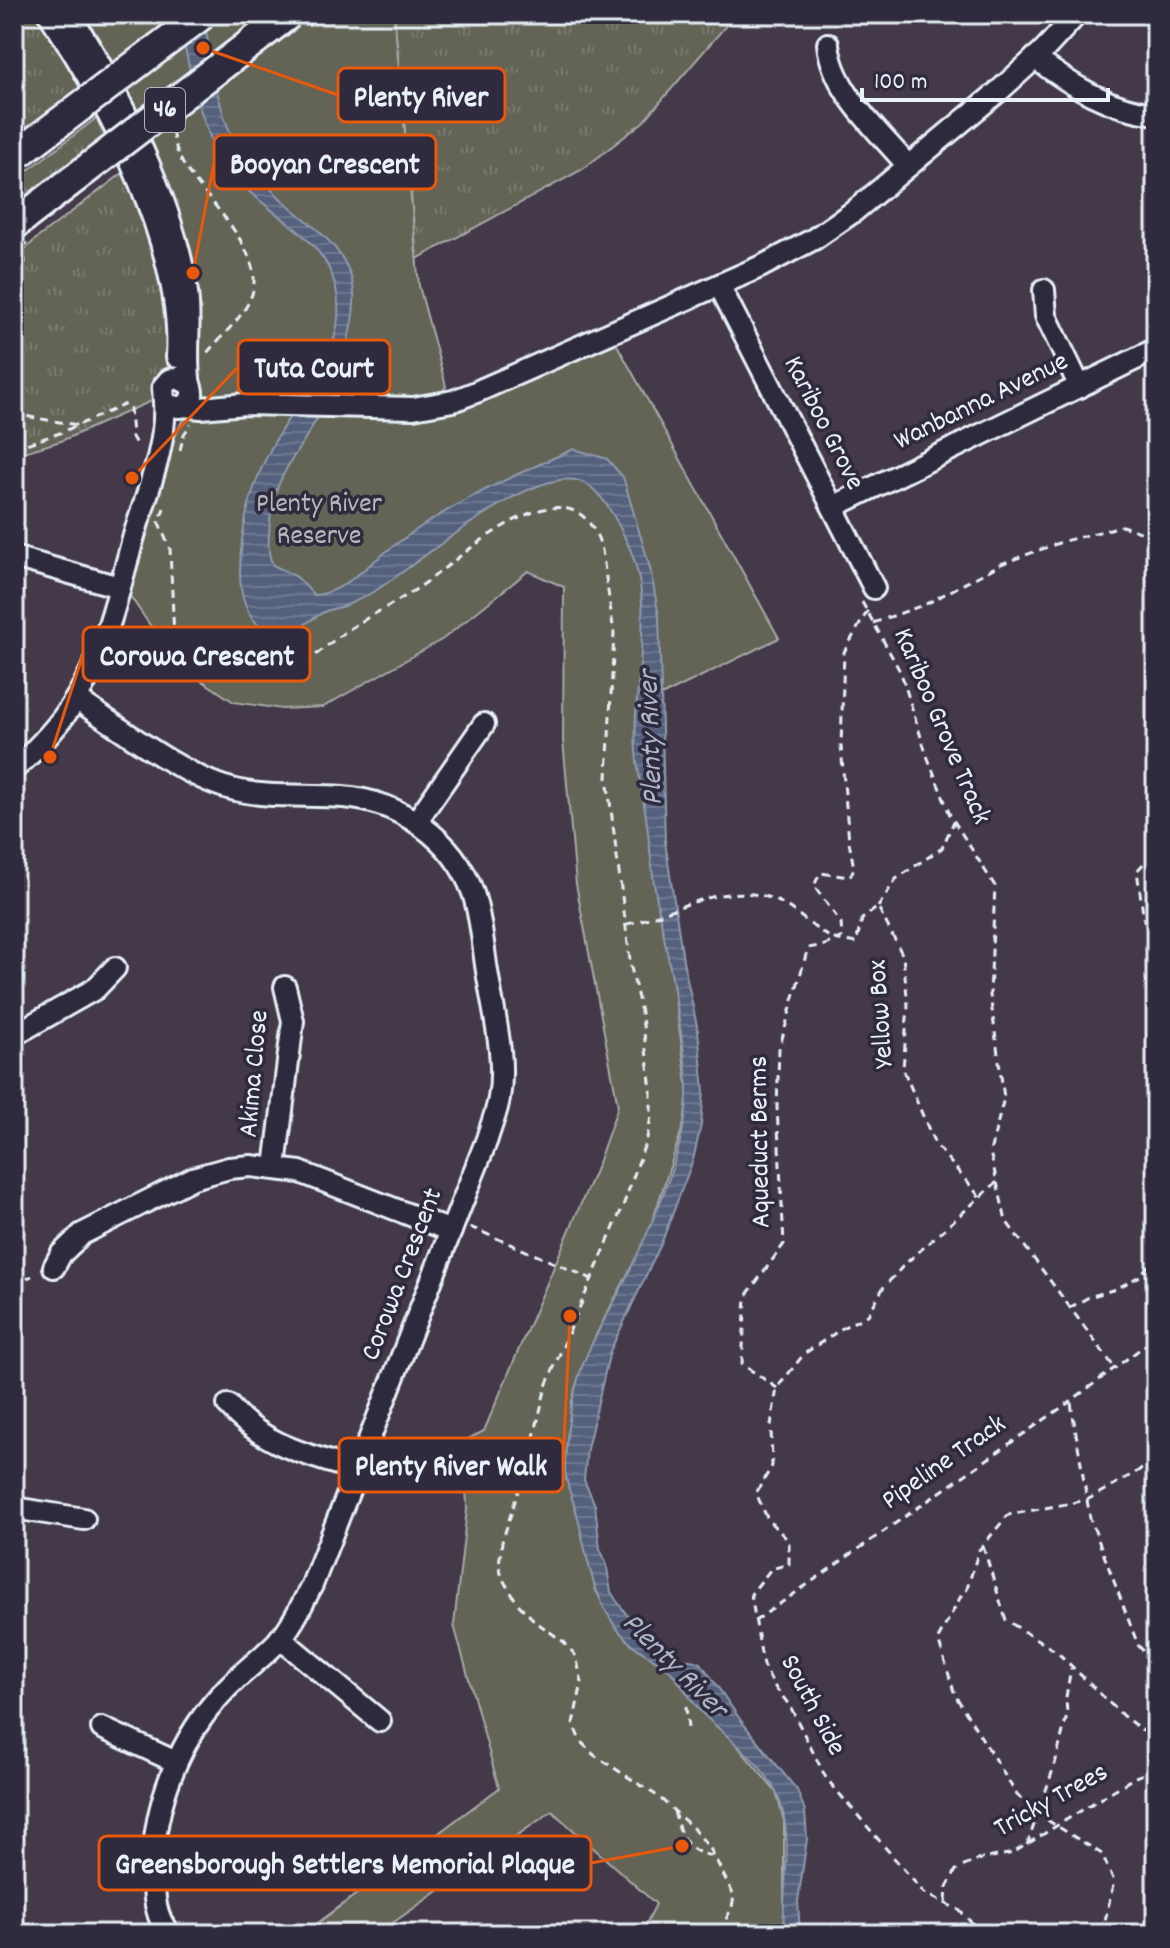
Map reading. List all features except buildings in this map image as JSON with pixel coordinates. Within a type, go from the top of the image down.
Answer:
[{"type":"highway","name":"46","points":[[16,155],[203,14]]},
{"type":"highway","name":"46","points":[[19,236],[40,205],[289,14]]},
{"type":"street","points":[[49,14],[89,78],[113,125],[155,227],[170,286],[180,394]]},
{"type":"street","points":[[14,769],[47,737],[76,699],[95,660],[156,461],[180,394],[189,314],[179,253],[136,139],[97,59],[69,14]]},
{"type":"street","points":[[180,394],[206,394],[245,404],[389,408],[434,405],[476,392],[719,285],[814,239],[853,212],[908,166],[1040,54],[1075,18]]},
{"type":"street","points":[[828,44],[837,79],[908,166]]},
{"type":"street","points":[[1040,54],[1074,87],[1125,108],[1156,114]]},
{"type":"street","name":"Kariboo Grove","points":[[719,285],[833,507],[867,594]]},
{"type":"street","points":[[1044,290],[1046,316],[1080,387]]},
{"type":"street","name":"Wanbanna Avenue","points":[[833,507],[1156,349]]},
{"type":"street","points":[[14,557],[119,587]]},
{"type":"street","name":"Corowa Crescent","points":[[76,699],[176,763],[225,787],[261,794],[358,798],[392,808],[416,822],[452,856],[472,891],[500,1062],[495,1115],[459,1228],[312,1585],[280,1638],[208,1710],[176,1762],[157,1825],[153,1867],[157,1911],[170,1934]]},
{"type":"street","points":[[416,822],[484,724]]},
{"type":"street","points":[[14,1035],[95,989],[115,968]]},
{"type":"street","name":"Akima Close","points":[[275,1167],[293,1021],[285,987]]},
{"type":"street","points":[[54,1267],[61,1254],[82,1234],[193,1178],[229,1168],[275,1167],[318,1178],[459,1228]]},
{"type":"street","points":[[228,1405],[247,1426],[271,1441],[357,1470]]},
{"type":"street","points":[[14,1508],[84,1519]]},
{"type":"street","points":[[280,1638],[380,1721]]},
{"type":"street","points":[[102,1728],[176,1762]]},
{"type":"path","points":[[171,129],[182,163],[219,208],[251,268],[253,284],[249,300],[202,359]]},
{"type":"path","points":[[14,276],[25,262],[19,236]]},
{"type":"path","points":[[14,448],[128,404],[132,437],[136,444]]},
{"type":"path","points":[[14,412],[78,425]]},
{"type":"path","points":[[873,623],[926,604],[1001,564],[1064,541],[1122,526],[1156,537]]},
{"type":"path","name":"Kariboo Grove Track","points":[[867,594],[868,610],[901,673],[926,753],[954,821],[995,886],[990,995],[1004,1098],[990,1152],[1006,1221],[1114,1367]]},
{"type":"path","points":[[837,939],[842,937],[841,923],[814,886],[820,873],[850,877],[854,868],[841,746],[844,652],[868,610]]},
{"type":"path","name":"Yellow Box","points":[[627,924],[685,903],[736,892],[770,898],[837,939],[856,943],[862,919],[878,907],[896,879],[942,848],[954,821]]},
{"type":"path","points":[[1156,860],[1145,862],[1137,871],[1144,920],[1156,942]]},
{"type":"path","name":"Yellow Box","points":[[878,907],[903,956],[908,1006],[903,1069],[935,1144],[980,1197]]},
{"type":"path","name":"Aqueduct Berms","points":[[777,1388],[742,1364],[746,1296],[784,1244],[777,1107],[779,1049],[808,948],[837,939]]},
{"type":"path","name":"South Side","points":[[983,1934],[959,1910],[924,1893],[826,1778],[790,1706],[763,1665],[751,1594],[771,1569],[789,1564],[789,1541],[768,1520],[756,1493],[772,1466],[771,1425],[777,1388],[804,1354],[868,1315],[883,1288],[905,1264],[997,1182]]},
{"type":"path","points":[[459,1228],[592,1279]]},
{"type":"path","points":[[1069,1308],[1140,1276],[1156,1256]]},
{"type":"path","points":[[14,1284],[32,1276]]},
{"type":"path","name":"Pipeline Track","points":[[755,1621],[1071,1401],[1156,1337]]},
{"type":"path","points":[[1071,1401],[1090,1518],[1138,1645],[1156,1666]]},
{"type":"path","points":[[1102,1934],[1114,1881],[1102,1854],[1038,1813],[1017,1795],[955,1695],[938,1639],[966,1592],[983,1546],[1008,1515],[1087,1500],[1156,1457]]},
{"type":"path","points":[[983,1546],[1006,1620],[1057,1652],[1123,1716],[1150,1736],[1156,1746]]},
{"type":"path","points":[[1027,1845],[1055,1764],[1067,1715],[1066,1697],[1072,1666]]},
{"type":"path","points":[[686,1706],[688,1729]]},
{"type":"path","name":"Tricky Trees","points":[[946,1904],[947,1887],[956,1870],[977,1860],[1013,1853],[1135,1777],[1156,1770]]},
{"type":"path","points":[[674,1810],[687,1846],[698,1853],[715,1856]]},
{"type":"green space","points":[[14,14],[44,14],[88,87],[14,143]]},
{"type":"green space","name":"Plenty River Reserve","points":[[76,14],[394,14],[419,286],[446,386],[435,405],[610,332],[779,638],[649,702],[647,819],[688,1091],[684,1123],[648,1235],[598,1331],[577,1382],[571,1405],[566,1479],[596,1591],[626,1639],[669,1669],[699,1709],[731,1738],[776,1792],[784,1821],[784,1934],[641,1934],[656,1904],[552,1811],[377,1934],[303,1934],[499,1788],[454,1625],[467,1509],[464,1441],[484,1431],[597,1166],[618,1106],[576,884],[563,740],[564,587],[528,571],[443,639],[323,707],[282,709],[234,702],[176,663],[130,596],[174,440],[180,425],[191,412],[194,345]]},
{"type":"green space","points":[[394,14],[736,14],[643,122],[583,169],[417,259]]},
{"type":"green space","points":[[103,113],[111,131],[14,206],[14,181]]},
{"type":"green space","points":[[128,169],[160,264],[172,360],[162,375],[156,399],[61,441],[14,455],[14,260],[36,239]]},
{"type":"water","points":[[178,14],[203,14],[220,101],[231,135],[254,171],[335,247],[351,276],[354,293],[352,322],[338,372],[319,415],[285,471],[274,499],[268,543],[273,565],[297,577],[314,595],[323,594],[348,582],[400,541],[447,511],[574,449],[607,459],[623,477],[650,568],[659,616],[665,842],[683,960],[698,1031],[704,1091],[693,1160],[661,1244],[610,1351],[587,1449],[584,1480],[595,1505],[600,1549],[616,1600],[640,1632],[662,1652],[674,1658],[701,1663],[742,1722],[797,1790],[805,1811],[807,1839],[798,1901],[800,1934],[784,1934],[786,1834],[774,1788],[757,1764],[702,1713],[670,1671],[632,1644],[616,1627],[594,1583],[565,1474],[569,1421],[579,1376],[658,1208],[674,1163],[687,1106],[684,1053],[654,883],[636,752],[635,725],[643,620],[636,568],[614,516],[595,490],[579,481],[558,480],[506,501],[363,598],[324,612],[290,633],[275,634],[266,630],[249,613],[241,589],[240,573],[250,501],[270,450],[316,379],[330,351],[338,318],[336,288],[327,264],[312,245],[253,195],[218,154],[198,104]]},
{"type":"place","name":"Plenty River","points":[[203,48]]},
{"type":"place","name":"Booyan Crescent","points":[[193,273]]},
{"type":"place","name":"Tuta Court","points":[[132,478]]},
{"type":"place","name":"Corowa Crescent","points":[[50,757]]},
{"type":"place","name":"Plenty River Walk","points":[[570,1316]]},
{"type":"place","name":"Greensborough Settlers Memorial Plaque","points":[[682,1846]]}]
